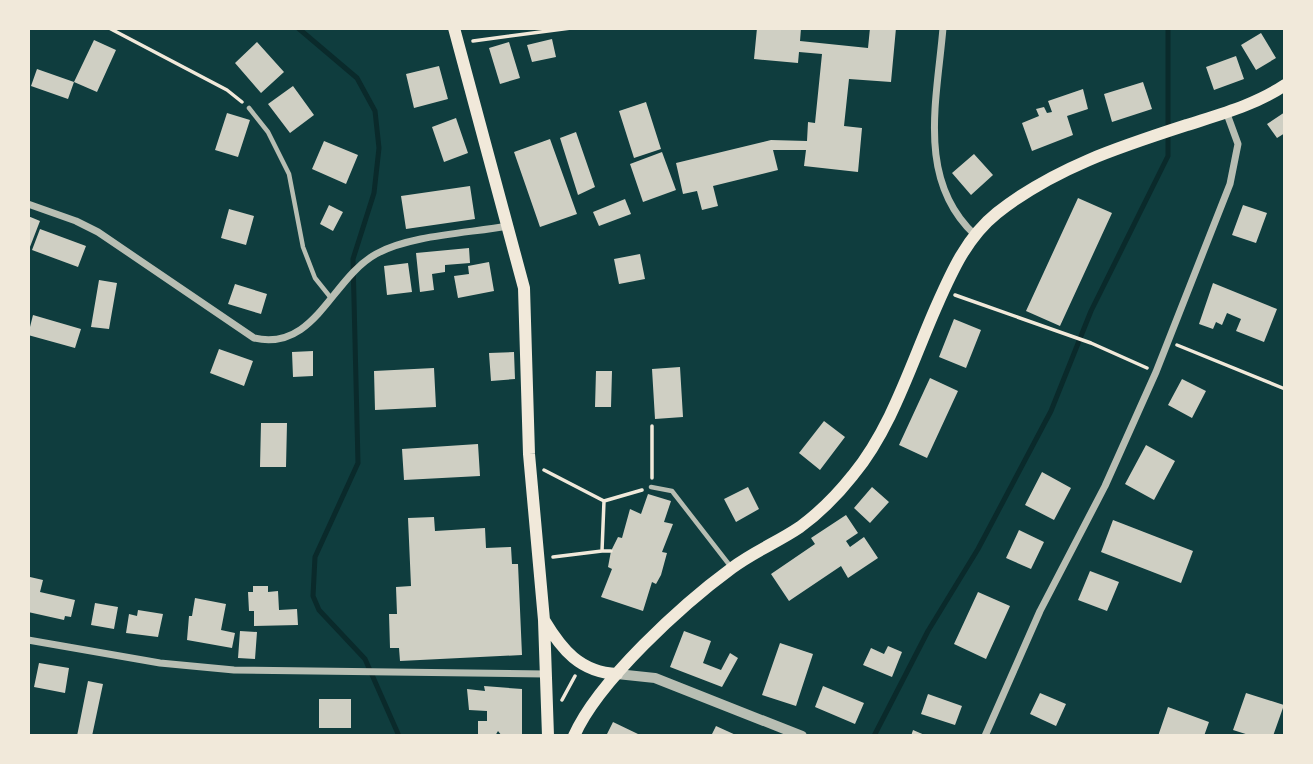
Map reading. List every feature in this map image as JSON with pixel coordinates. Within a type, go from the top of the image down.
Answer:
[{"type":"main road","points":[[454,28],[524,288],[529,462],[544,620],[548,736]]},
{"type":"main road","points":[[574,736],[585,712],[617,674],[677,615],[732,568],[799,527],[822,508],[859,468],[882,429],[956,262],[975,235],[995,215],[1058,172],[1104,152],[1227,114],[1285,85]]},
{"type":"main road","points":[[544,620],[561,645],[582,665],[599,672],[617,674]]},
{"type":"street","points":[[943,28],[935,121],[935,160],[941,187],[949,206],[975,235]]},
{"type":"street","points":[[985,736],[1028,636],[1105,486],[1156,372],[1230,184],[1238,144],[1227,114]]},
{"type":"street","points":[[28,204],[98,232],[254,338],[270,342],[289,338],[310,324],[340,287],[374,255],[391,248],[509,226]]},
{"type":"street","points":[[28,640],[160,663],[234,670],[360,674],[545,674]]},
{"type":"street","points":[[617,674],[655,678],[802,736]]},
{"type":"lane","points":[[249,108],[268,132],[289,174],[303,247],[315,278],[331,299]]},
{"type":"lane","points":[[651,487],[672,491],[732,568]]},
{"type":"path","points":[[109,28],[227,90],[249,108]]},
{"type":"path","points":[[459,43],[571,28]]},
{"type":"path","points":[[944,290],[1091,343],[1156,372]]},
{"type":"path","points":[[1167,342],[1285,389]]},
{"type":"path","points":[[529,462],[604,501],[651,487],[654,466],[652,426]]},
{"type":"path","points":[[602,551],[604,501]]},
{"type":"path","points":[[538,559],[611,551]]},
{"type":"path","points":[[562,701],[582,665]]},
{"type":"path","points":[[545,700],[562,701],[585,712]]},
{"type":"building","points":[[757,28],[801,28],[800,41],[868,48],[870,28],[896,28],[891,82],[849,79],[844,126],[862,128],[858,172],[804,166],[806,150],[773,150],[778,170],[713,186],[718,206],[702,210],[697,191],[683,194],[676,163],[771,140],[807,141],[808,122],[815,123],[822,54],[799,52],[798,63],[754,59]]},
{"type":"building","points":[[1261,33],[1276,58],[1256,70],[1241,45]]},
{"type":"building","points":[[552,39],[556,57],[532,62],[527,45]]},
{"type":"building","points":[[94,40],[116,50],[97,92],[74,82]]},
{"type":"building","points":[[257,42],[284,72],[261,93],[235,63]]},
{"type":"building","points":[[509,42],[520,78],[500,84],[489,48]]},
{"type":"building","points":[[1236,56],[1244,79],[1214,90],[1206,67]]},
{"type":"building","points":[[439,66],[448,99],[414,108],[406,74]]},
{"type":"building","points":[[37,69],[74,82],[68,99],[31,86]]},
{"type":"building","points":[[1143,82],[1152,109],[1112,122],[1104,94]]},
{"type":"building","points":[[293,86],[314,115],[290,133],[268,104]]},
{"type":"building","points":[[1083,89],[1088,109],[1067,116],[1073,135],[1032,151],[1022,123],[1039,116],[1036,109],[1044,107],[1047,113],[1052,112],[1048,101]]},
{"type":"building","points":[[646,102],[661,149],[634,158],[619,111]]},
{"type":"building","points":[[1285,112],[1285,133],[1277,138],[1267,124]]},
{"type":"building","points":[[227,113],[250,120],[238,157],[215,150]]},
{"type":"building","points":[[456,118],[468,153],[444,162],[432,127]]},
{"type":"building","points":[[576,132],[595,187],[578,195],[560,138]]},
{"type":"building","points":[[550,139],[577,214],[540,227],[514,152]]},
{"type":"building","points":[[324,141],[358,155],[346,184],[312,169]]},
{"type":"building","points":[[662,152],[676,190],[643,202],[630,164]]},
{"type":"building","points":[[974,154],[993,175],[971,195],[952,173]]},
{"type":"building","points":[[470,186],[475,219],[406,229],[401,196]]},
{"type":"building","points":[[1078,198],[1112,213],[1060,326],[1026,311]]},
{"type":"building","points":[[625,199],[631,214],[599,226],[593,212]]},
{"type":"building","points":[[329,205],[343,212],[333,231],[320,224]]},
{"type":"building","points":[[1243,205],[1267,213],[1256,243],[1232,235]]},
{"type":"building","points":[[229,209],[254,216],[246,245],[221,238]]},
{"type":"building","points":[[28,216],[40,221],[28,252]]},
{"type":"building","points":[[40,229],[86,246],[78,267],[32,250]]},
{"type":"building","points":[[469,248],[470,263],[445,265],[445,272],[432,274],[434,290],[420,292],[416,253]]},
{"type":"building","points":[[640,254],[645,279],[619,284],[614,259]]},
{"type":"building","points":[[489,262],[494,291],[458,298],[454,276],[469,274],[468,266]]},
{"type":"building","points":[[408,263],[412,292],[387,295],[384,266]]},
{"type":"building","points":[[99,280],[117,283],[109,329],[91,327]]},
{"type":"building","points":[[1213,283],[1277,309],[1264,342],[1236,331],[1241,319],[1227,313],[1222,325],[1216,322],[1213,329],[1199,324]]},
{"type":"building","points":[[235,284],[267,294],[261,314],[228,304]]},
{"type":"building","points":[[33,315],[81,329],[75,348],[28,335]]},
{"type":"building","points":[[954,319],[981,330],[966,368],[939,357]]},
{"type":"building","points":[[219,349],[253,361],[244,386],[210,373]]},
{"type":"building","points":[[313,351],[313,376],[293,377],[292,352]]},
{"type":"building","points":[[514,352],[515,379],[491,381],[489,353]]},
{"type":"building","points":[[680,367],[683,417],[655,419],[652,369]]},
{"type":"building","points":[[434,368],[436,407],[375,410],[374,371]]},
{"type":"building","points":[[596,371],[612,371],[611,407],[595,407]]},
{"type":"building","points":[[930,378],[958,391],[927,458],[899,445]]},
{"type":"building","points":[[1182,379],[1206,391],[1192,418],[1168,405]]},
{"type":"building","points":[[824,421],[845,437],[820,470],[799,453]]},
{"type":"building","points":[[261,423],[287,423],[286,467],[260,467]]},
{"type":"building","points":[[478,444],[480,476],[404,480],[402,449]]},
{"type":"building","points":[[1146,445],[1175,461],[1154,500],[1125,484]]},
{"type":"building","points":[[1042,472],[1071,488],[1054,520],[1025,505]]},
{"type":"building","points":[[748,487],[759,509],[736,522],[724,499]]},
{"type":"building","points":[[872,487],[889,502],[870,523],[854,508]]},
{"type":"building","points":[[648,494],[671,501],[664,522],[673,524],[662,552],[667,553],[661,575],[656,584],[652,582],[643,611],[601,597],[612,569],[608,567],[611,551],[618,537],[622,538],[630,509],[641,514]]},
{"type":"building","points":[[846,515],[858,533],[846,541],[850,547],[864,537],[878,558],[848,578],[841,566],[789,601],[771,574],[815,544],[811,538]]},
{"type":"building","points":[[434,517],[435,531],[485,528],[486,548],[511,547],[512,564],[518,564],[522,655],[400,661],[399,648],[390,648],[389,614],[397,614],[396,587],[411,586],[408,518]]},
{"type":"building","points":[[1113,520],[1193,551],[1181,583],[1101,552]]},
{"type":"building","points":[[1019,530],[1044,542],[1031,569],[1006,558]]},
{"type":"building","points":[[1090,571],[1119,582],[1107,611],[1078,600]]},
{"type":"building","points":[[30,577],[43,580],[40,592],[75,600],[71,617],[65,616],[64,620],[28,612]]},
{"type":"building","points":[[253,586],[268,586],[268,592],[278,591],[279,610],[297,609],[298,625],[254,626],[254,611],[249,611],[248,592],[253,592]]},
{"type":"building","points":[[978,592],[1010,606],[986,659],[954,644]]},
{"type":"building","points":[[195,598],[226,604],[221,630],[235,633],[232,648],[187,640],[189,616],[192,616]]},
{"type":"building","points":[[95,603],[118,607],[114,629],[91,625]]},
{"type":"building","points":[[138,610],[163,614],[158,637],[126,633],[129,614],[137,616]]},
{"type":"building","points":[[240,631],[257,632],[255,659],[238,658]]},
{"type":"building","points":[[684,631],[711,641],[703,663],[721,670],[730,653],[738,658],[722,687],[670,667]]},
{"type":"building","points":[[780,643],[813,654],[796,706],[762,695]]},
{"type":"building","points":[[888,646],[902,652],[892,677],[863,665],[871,648],[884,654]]},
{"type":"building","points":[[39,663],[69,668],[65,693],[34,687]]},
{"type":"building","points":[[88,681],[103,684],[92,736],[77,736]]},
{"type":"building","points":[[484,686],[522,689],[522,736],[502,736],[498,731],[495,736],[478,736],[478,721],[487,721],[487,711],[469,710],[467,689],[485,691]]},
{"type":"building","points":[[823,686],[864,703],[855,724],[815,707]]},
{"type":"building","points":[[1040,693],[1066,704],[1056,726],[1030,714]]},
{"type":"building","points":[[1246,693],[1284,705],[1273,736],[1252,736],[1233,730]]},
{"type":"building","points":[[928,694],[962,706],[955,725],[921,714]]},
{"type":"building","points":[[319,699],[351,699],[351,728],[319,728]]},
{"type":"building","points":[[1168,707],[1209,722],[1204,736],[1158,736]]},
{"type":"building","points":[[613,722],[638,734],[606,736]]},
{"type":"building","points":[[716,726],[738,736],[711,736]]},
{"type":"building","points":[[913,730],[927,736],[911,736]]},
{"type":"waterway","points":[[298,28],[357,78],[375,111],[379,148],[374,193],[353,259],[358,463],[315,557],[313,596],[319,610],[365,659],[399,736]]},
{"type":"waterway","points":[[874,736],[928,631],[978,549],[1051,411],[1091,311],[1168,156],[1168,28]]}]
